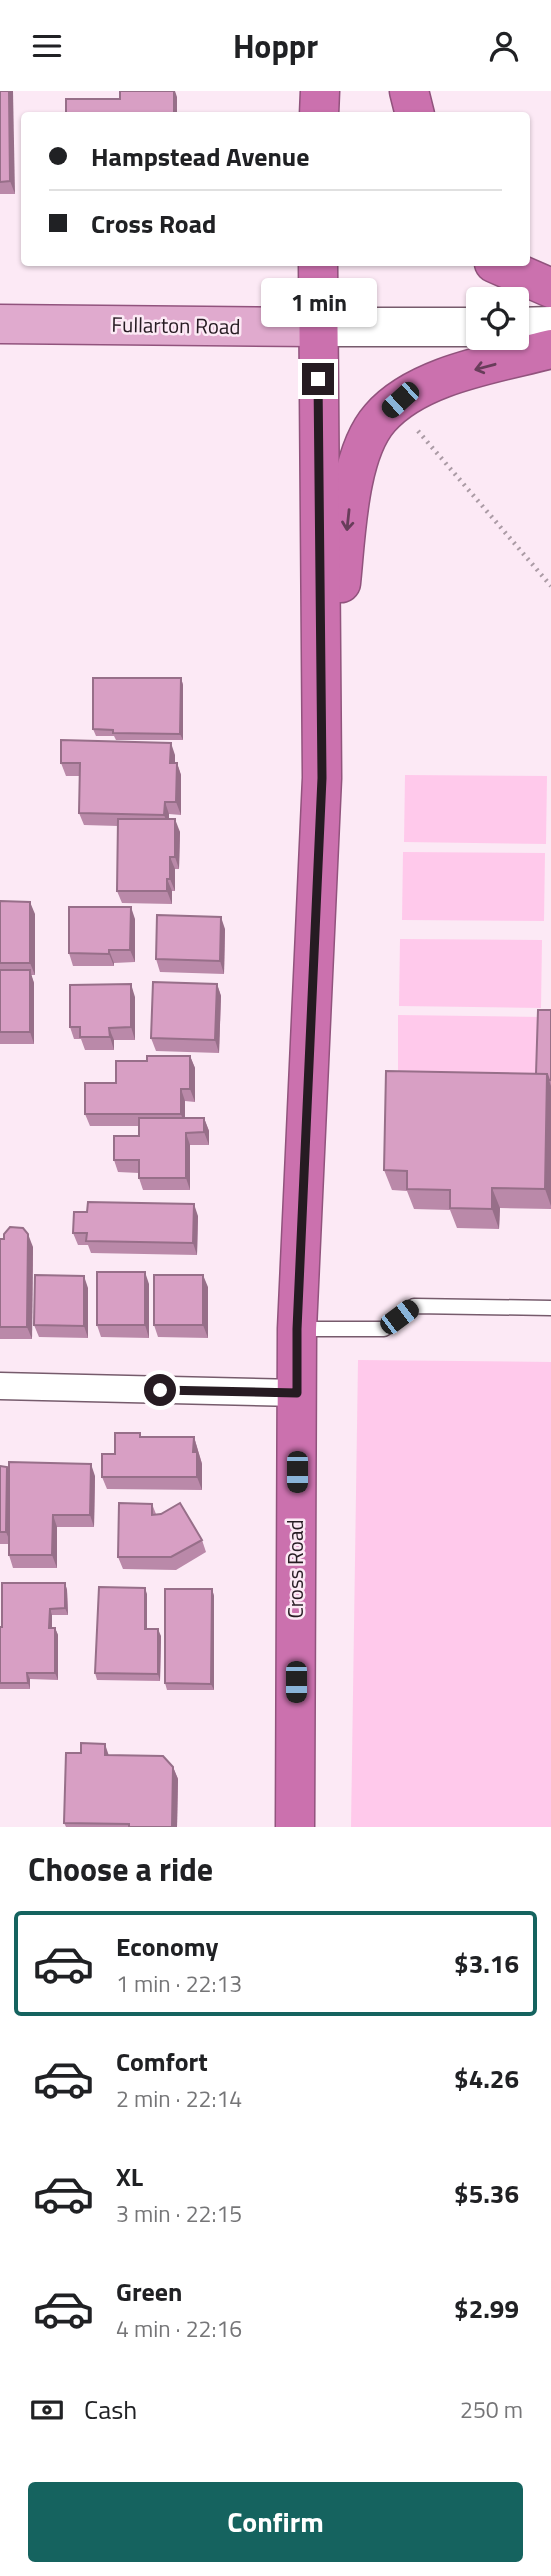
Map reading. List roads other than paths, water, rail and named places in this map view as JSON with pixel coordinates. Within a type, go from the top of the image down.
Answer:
[{"type":"highway","points":[[318,112],[320,91]]},
{"type":"highway","points":[[409,91],[414,112]]},
{"type":"highway","name":"Cross Road","points":[[295,1827],[297,1329],[322,778],[318,266]]},
{"type":"highway","points":[[501,266],[551,288]]},
{"type":"highway","points":[[322,778],[350,500],[362,451],[379,419],[400,400],[444,378],[551,349]]},
{"type":"main road","name":"Fullarton Road","points":[[0,324],[466,327]]},
{"type":"main road","points":[[529,327],[551,326]]},
{"type":"street","points":[[0,1386],[297,1393]]},
{"type":"lane","points":[[297,1329],[384,1329],[414,1306],[551,1308]]}]
